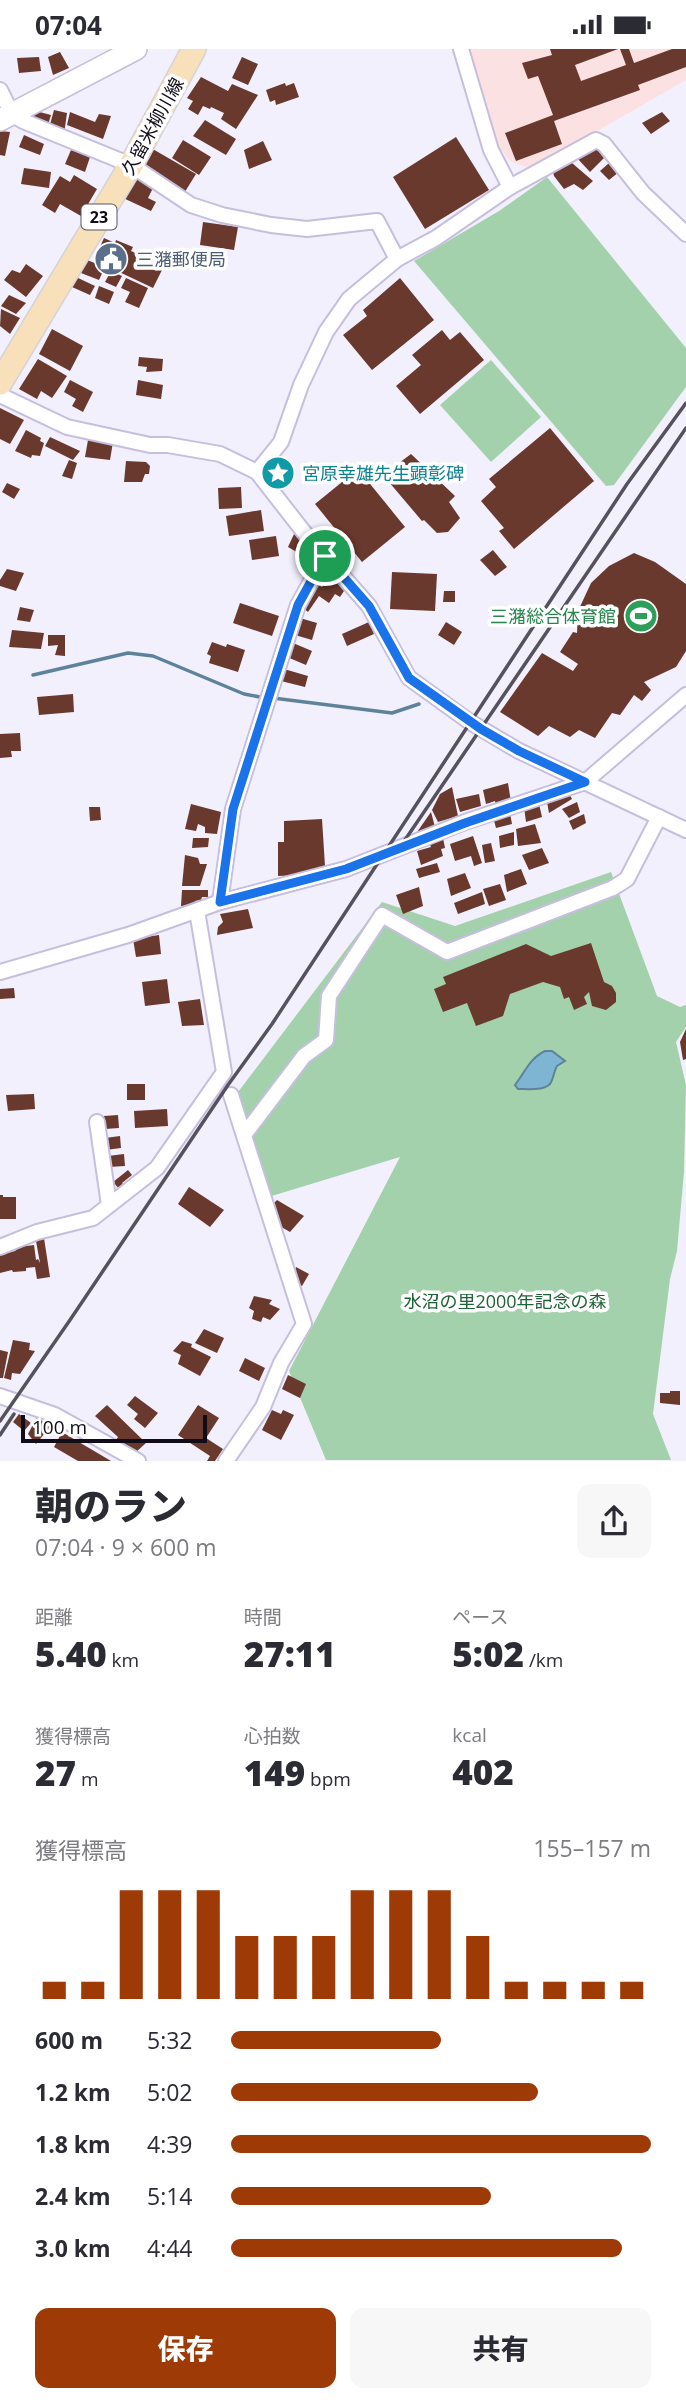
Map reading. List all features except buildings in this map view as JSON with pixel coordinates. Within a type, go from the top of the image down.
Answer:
[{"type":"main road","points":[[6,117],[136,49]]},
{"type":"main road","name":"久留米柳川線","points":[[0,383],[131,165],[194,49]]},
{"type":"street","points":[[461,49],[491,150],[510,187]]},
{"type":"street","points":[[0,90],[6,117],[23,121],[131,165],[191,205],[222,215],[307,229],[377,221],[397,259]]},
{"type":"street","points":[[257,472],[281,442],[301,385],[326,332],[349,299],[397,259],[436,238],[510,187],[596,140],[604,144],[643,193],[686,234]]},
{"type":"street","points":[[0,395],[67,427],[150,445],[168,445],[220,454],[257,472],[303,531],[369,606],[409,678],[481,729],[519,751],[686,829]]},
{"type":"street","points":[[220,902],[233,809],[298,605],[325,556]]},
{"type":"street","points":[[0,972],[128,935],[220,902],[346,869],[465,823],[585,782],[686,695]]},
{"type":"street","points":[[244,1135],[304,1056],[326,1041],[329,996],[382,915],[447,952],[613,888],[627,879],[659,817]]},
{"type":"street","points":[[0,1247],[37,1232],[93,1218],[158,1168],[224,1072],[197,911]]},
{"type":"street","points":[[226,1461],[263,1407],[281,1363],[304,1324],[231,1095]]},
{"type":"street","points":[[97,1122],[109,1205]]},
{"type":"street","points":[[0,1396],[55,1415],[138,1461]]},
{"type":"shaded area","points":[[469,49],[686,49],[686,80],[531,169],[510,161],[498,146]]},
{"type":"green space","points":[[547,177],[686,348],[686,387],[614,485],[606,486],[414,261],[499,211]]},
{"type":"green space","points":[[491,360],[541,417],[491,462],[440,405]]},
{"type":"green space","name":"水沼の里2000年記念の森","points":[[611,872],[657,996],[680,1007],[686,1005],[686,1027],[676,1042],[686,1085],[684,1172],[677,1251],[670,1279],[653,1414],[671,1460],[326,1460],[289,1371],[400,1157],[265,1198],[235,1096],[382,902],[455,926]]},
{"type":"water","points":[[545,1051],[552,1051],[565,1061],[557,1066],[550,1084],[539,1089],[518,1089],[515,1085],[528,1066],[535,1057]]},
{"type":"waterway","points":[[33,675],[128,653],[153,656],[244,694],[265,698]]},
{"type":"waterway","points":[[273,698],[392,713],[419,704]]},
{"type":"railway","points":[[0,1421],[272,1024],[627,484],[686,403]]},
{"type":"railway","points":[[394,856],[686,428]]},
{"type":"railway","points":[[0,1435],[14,1414]]},
{"type":"place","name":"三潴郵便局","points":[[111,259]]},
{"type":"place","name":"宮原幸雄先生顕彰碑","points":[[278,473]]},
{"type":"place","name":"三潴総合体育館","points":[[641,616]]},
{"type":"route","points":[[325,556],[369,606],[409,678],[481,729],[519,751],[585,782],[465,823],[346,869],[220,902],[233,809],[298,605],[325,556]]}]
